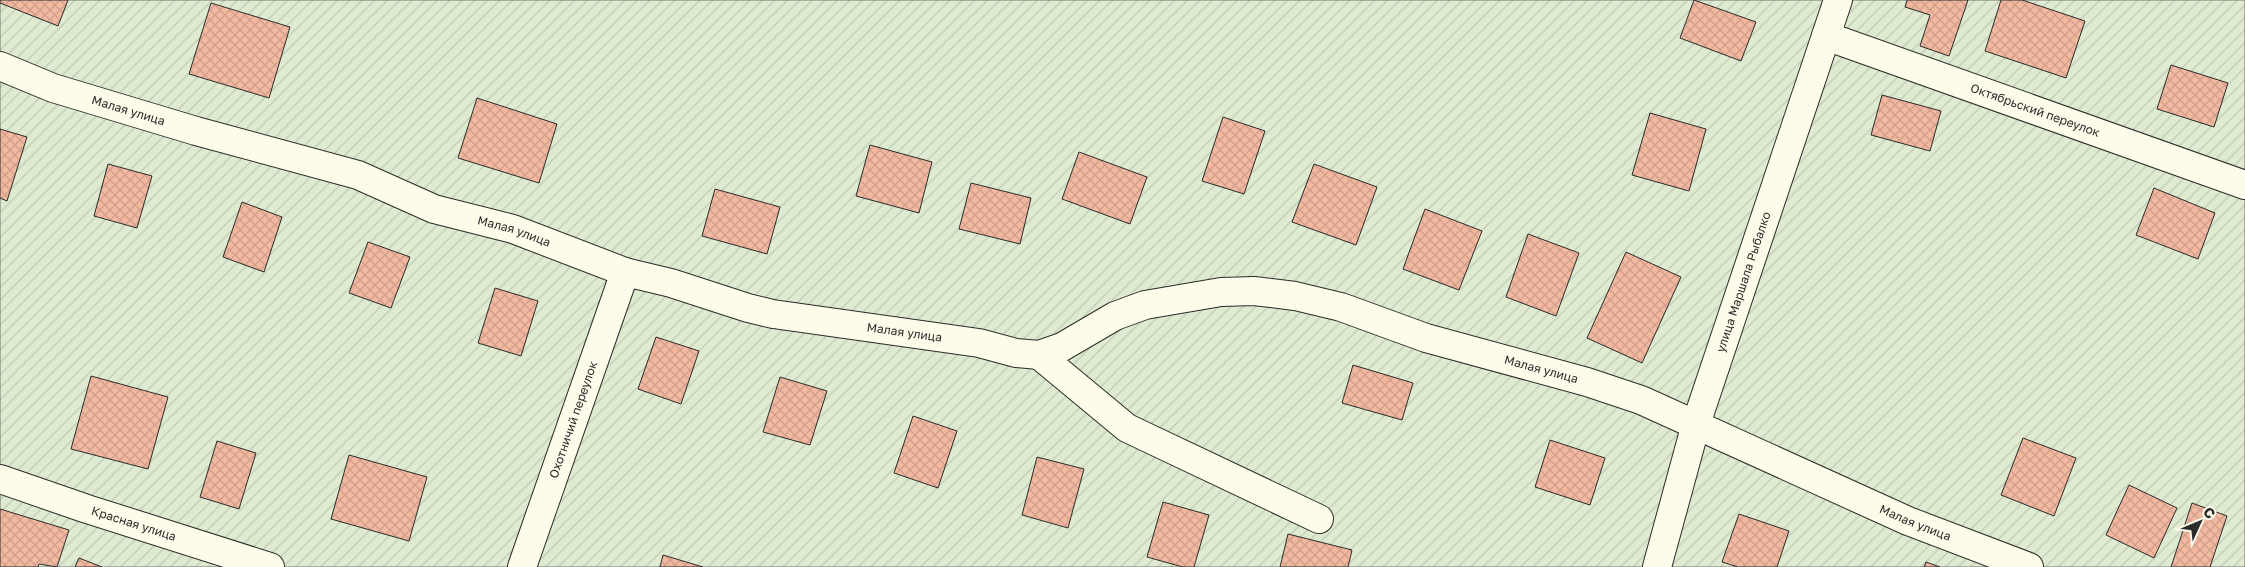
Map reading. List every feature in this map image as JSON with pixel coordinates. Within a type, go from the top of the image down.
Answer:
[{"type":"street","name":"улица Маршала Рыбалко","points":[[1658,567],[1696,424],[1838,0]]},
{"type":"street","name":"Октябрьский переулок","points":[[1826,36],[2245,184]]},
{"type":"street","name":"Малая улица","points":[[0,66],[52,88],[196,131],[358,175],[434,209],[539,238],[565,250],[625,272],[671,283],[748,308],[773,314],[978,343],[1016,353],[1039,355],[1062,347],[1114,316],[1146,305],[1221,292],[1254,290],[1295,296],[1342,307],[1426,338],[1605,388],[1696,424],[1908,521],[2029,567]]},
{"type":"street","name":"Охотничий переулок","points":[[522,567],[625,272]]},
{"type":"street","points":[[1039,355],[1127,428],[1319,519]]},
{"type":"street","name":"Красная улица","points":[[0,479],[270,567]]},
{"type":"green space","points":[[0,0],[2245,0],[2245,567],[0,567]]},
{"type":"building","points":[[0,0],[68,0],[58,26],[0,3]]},
{"type":"building","points":[[1694,0],[1756,22],[1741,61],[1680,38]]},
{"type":"building","points":[[1907,0],[1968,0],[1949,56],[1920,46],[1930,15],[1905,7]]},
{"type":"building","points":[[2001,0],[2022,0],[2085,21],[2066,78],[1985,51]]},
{"type":"building","points":[[211,3],[290,27],[269,98],[189,74]]},
{"type":"building","points":[[2171,65],[2228,83],[2214,127],[2157,109]]},
{"type":"building","points":[[1882,95],[1941,111],[1930,151],[1871,135]]},
{"type":"building","points":[[477,98],[557,124],[539,183],[458,158]]},
{"type":"building","points":[[1650,113],[1706,129],[1689,191],[1632,175]]},
{"type":"building","points":[[1223,117],[1265,131],[1244,194],[1202,181]]},
{"type":"building","points":[[0,129],[27,137],[7,201],[0,198]]},
{"type":"building","points":[[870,145],[932,162],[919,213],[856,196]]},
{"type":"building","points":[[1079,152],[1147,177],[1130,224],[1062,199]]},
{"type":"building","points":[[108,164],[152,176],[137,228],[94,216]]},
{"type":"building","points":[[1314,164],[1377,187],[1356,245],[1292,222]]},
{"type":"building","points":[[971,183],[1031,198],[1020,244],[959,229]]},
{"type":"building","points":[[2154,188],[2215,213],[2198,259],[2136,235]]},
{"type":"building","points":[[715,189],[780,207],[767,254],[702,236]]},
{"type":"building","points":[[242,202],[282,217],[264,272],[223,257]]},
{"type":"building","points":[[1425,209],[1482,231],[1459,290],[1403,269]]},
{"type":"building","points":[[1528,234],[1579,253],[1556,316],[1506,297]]},
{"type":"building","points":[[368,242],[410,257],[391,308],[349,293]]},
{"type":"building","points":[[1626,252],[1681,277],[1642,363],[1587,338]]},
{"type":"building","points":[[495,288],[538,301],[521,356],[478,343]]},
{"type":"building","points":[[656,337],[699,351],[681,404],[638,389]]},
{"type":"building","points":[[1353,365],[1413,383],[1402,420],[1342,403]]},
{"type":"building","points":[[91,376],[168,397],[148,469],[71,449]]},
{"type":"building","points":[[780,377],[827,391],[810,445],[763,432]]},
{"type":"building","points":[[913,416],[957,431],[938,488],[894,473]]},
{"type":"building","points":[[2023,438],[2076,458],[2054,516],[2001,495]]},
{"type":"building","points":[[1550,440],[1605,458],[1590,505],[1535,487]]},
{"type":"building","points":[[217,441],[256,453],[239,509],[200,497]]},
{"type":"building","points":[[349,455],[427,477],[409,541],[331,519]]},
{"type":"building","points":[[1037,457],[1084,469],[1068,528],[1022,515]]},
{"type":"building","points":[[2129,485],[2177,508],[2154,558],[2106,535]]},
{"type":"building","points":[[1163,502],[1209,515],[1194,567],[1183,567],[1147,557]]},
{"type":"building","points":[[2192,503],[2227,516],[2210,567],[2171,567]]},
{"type":"building","points":[[0,509],[69,530],[57,567],[39,564],[38,567],[0,567]]},
{"type":"building","points":[[1739,514],[1789,531],[1777,567],[1738,567],[1722,562]]},
{"type":"building","points":[[1288,534],[1352,550],[1348,567],[1280,567]]},
{"type":"building","points":[[663,555],[703,567],[660,567]]},
{"type":"building","points":[[79,558],[102,567],[75,567]]},
{"type":"building","points":[[1926,562],[1940,567],[1924,567]]}]
